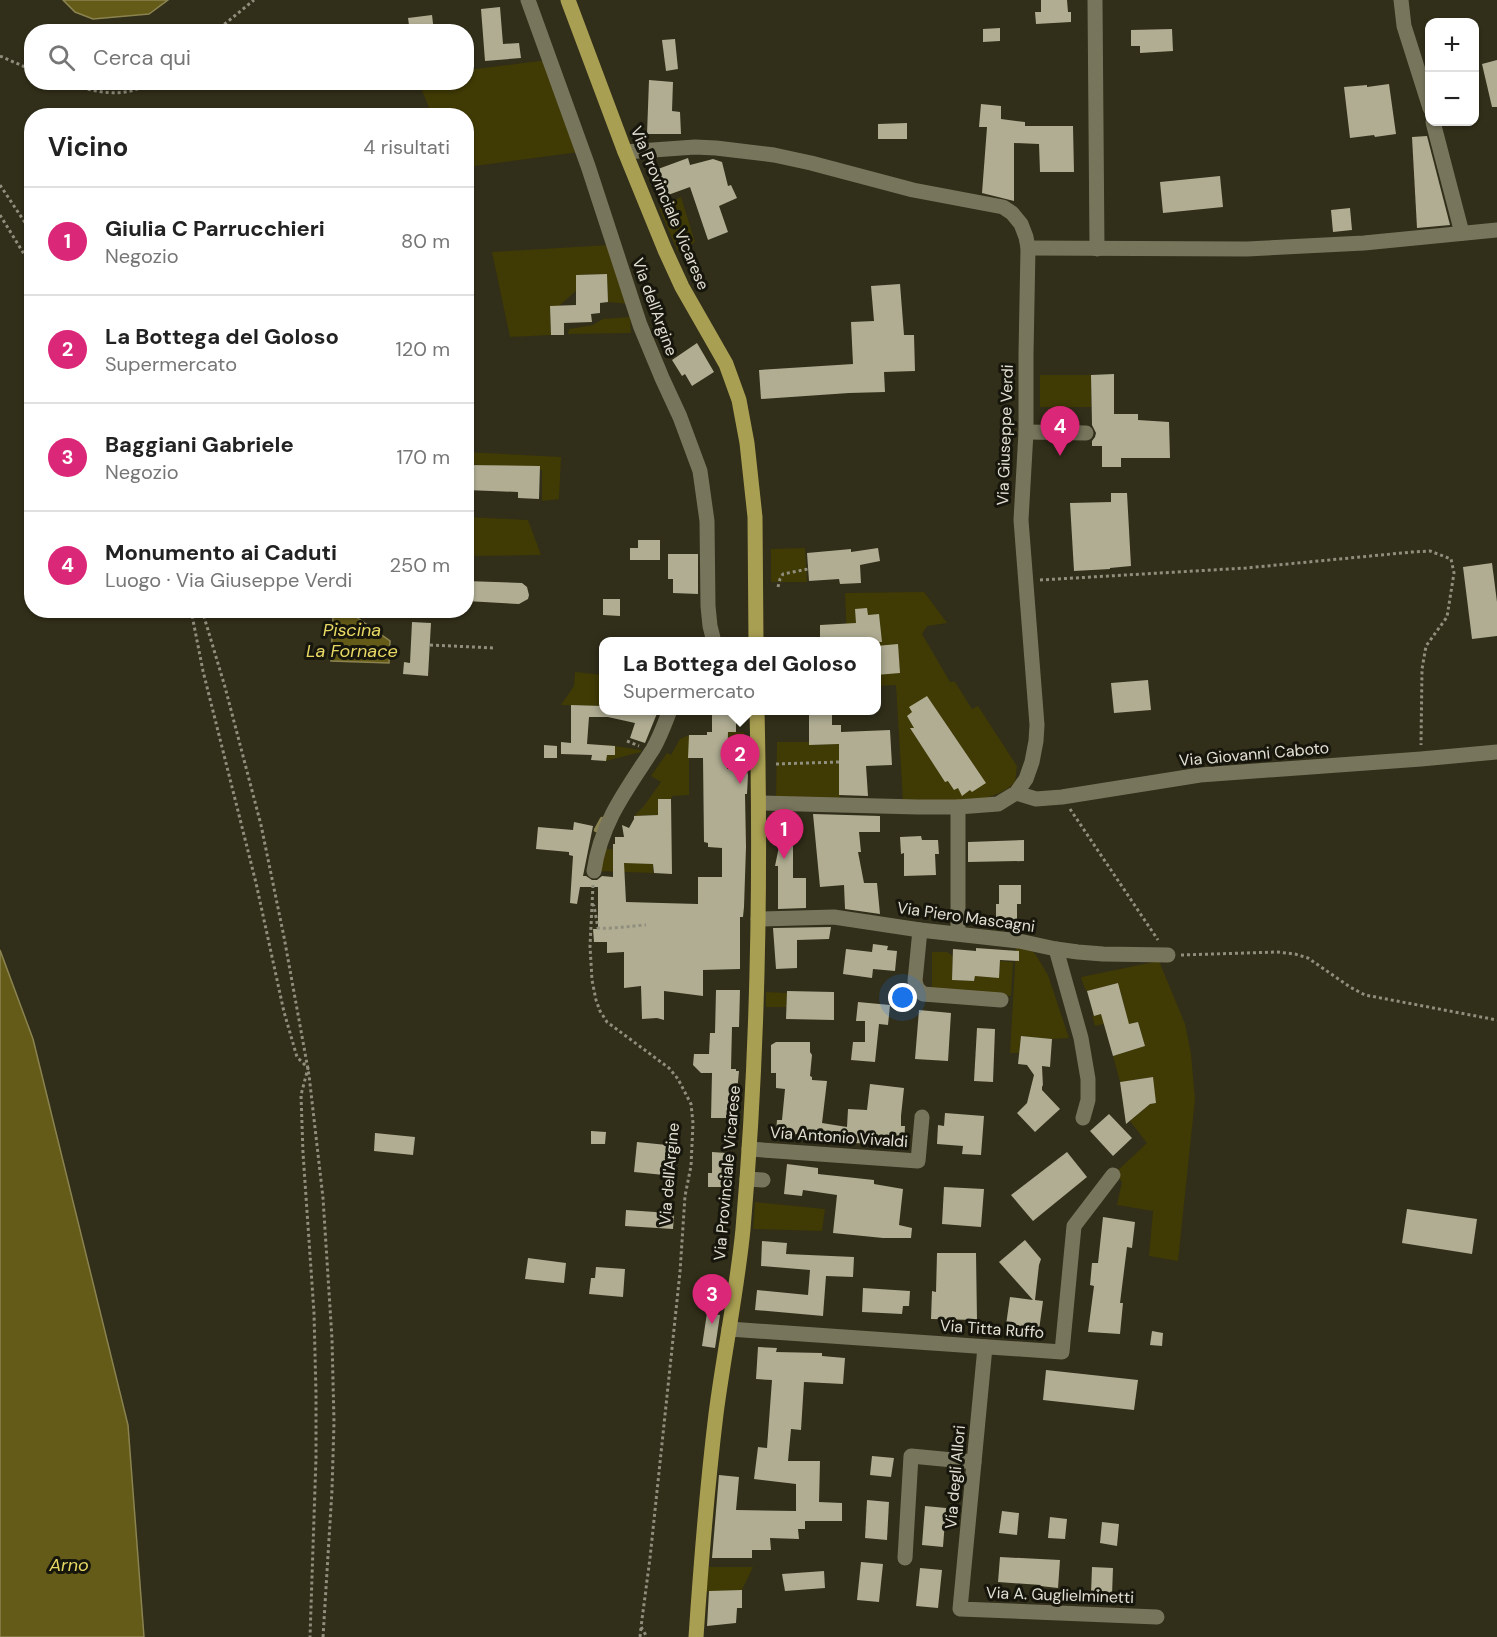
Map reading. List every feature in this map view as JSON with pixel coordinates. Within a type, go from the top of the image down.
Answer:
[{"type":"main road","name":"Via Provinciale Vicarese","points":[[567,0],[625,152],[673,268],[726,364],[739,400],[747,443],[755,517],[756,637]]},
{"type":"main road","name":"Via Provinciale Vicarese","points":[[696,1637],[717,1413],[742,1233],[749,1149],[758,919],[757,715]]},
{"type":"street","name":"Via dell'Argine","points":[[528,0],[588,166],[640,325],[680,417],[700,471],[707,521],[709,637]]},
{"type":"street","points":[[1095,0],[1097,249]]},
{"type":"street","points":[[1401,0],[1404,26],[1425,92]]},
{"type":"street","points":[[1434,126],[1462,233]]},
{"type":"street","name":"Via Giuseppe Verdi","points":[[625,152],[695,147],[774,155],[913,190],[1003,207],[1012,213],[1021,224],[1028,248],[1026,432],[1021,520],[1036,733],[1032,762],[1026,779],[1016,793]]},
{"type":"street","points":[[1028,248],[1247,249],[1365,243],[1497,230]]},
{"type":"street","points":[[1026,432],[1086,433]]},
{"type":"street","points":[[594,871],[597,852],[610,818],[653,748],[668,715]]},
{"type":"street","name":"Via Giovanni Caboto","points":[[1016,793],[1036,799],[1062,797],[1200,775],[1497,752]]},
{"type":"street","points":[[759,803],[958,807],[998,804],[1016,793]]},
{"type":"street","points":[[958,807],[958,929]]},
{"type":"street","name":"Via Piero Mascagni","points":[[758,919],[834,917],[920,930],[958,929],[1056,949],[1103,954],[1168,955]]},
{"type":"street","points":[[920,930],[915,981],[917,988],[923,994],[1000,1000]]},
{"type":"street","points":[[1056,949],[1081,1038],[1086,1069],[1088,1100],[1083,1118]]},
{"type":"street","name":"Via Antonio Vivaldi","points":[[749,1149],[918,1161],[922,1117]]},
{"type":"street","name":"Via Titta Ruffo","points":[[729,1329],[1062,1352],[1074,1226],[1113,1175]]},
{"type":"street","points":[[747,1179],[763,1180]]},
{"type":"street","name":"Via degli Allori","points":[[960,1610],[985,1347]]},
{"type":"street","points":[[905,1558],[911,1456],[974,1462]]},
{"type":"street","name":"Via A. Guglielminetti","points":[[960,1610],[1157,1617]]},
{"type":"path","points":[[225,24],[254,0]]},
{"type":"path","points":[[0,56],[24,66]]},
{"type":"path","points":[[93,90],[109,93],[136,90]]},
{"type":"path","points":[[0,185],[24,221]]},
{"type":"path","points":[[0,215],[24,254]]},
{"type":"path","points":[[1026,581],[1246,568],[1430,551],[1451,559],[1454,573],[1447,617],[1426,646],[1422,669],[1421,759]]},
{"type":"path","points":[[778,587],[783,574],[808,568]]},
{"type":"path","points":[[192,618],[284,1012],[297,1057],[308,1068]]},
{"type":"path","points":[[204,618],[261,825],[308,1068],[323,1197],[332,1340],[334,1422],[332,1490],[323,1637]]},
{"type":"path","points":[[430,645],[495,648]]},
{"type":"path","points":[[627,741],[640,747],[641,742]]},
{"type":"path","points":[[777,764],[839,762]]},
{"type":"path","points":[[1062,797],[1168,955],[1277,952],[1295,954],[1308,958],[1365,995],[1497,1020]]},
{"type":"path","name":"Via dell'Argine","points":[[594,871],[590,946],[592,980],[600,1011],[607,1022],[669,1068],[678,1079],[691,1104],[694,1134],[685,1196],[680,1272],[640,1637]]},
{"type":"path","points":[[591,903],[594,906],[598,928],[618,929],[646,925]]},
{"type":"path","points":[[308,1068],[301,1095],[314,1313],[316,1394],[316,1468],[310,1637]]},
{"type":"path","points":[[641,1627],[647,1637]]},
{"type":"shaded area","points":[[547,60],[579,152],[474,166],[474,108],[429,108],[422,90],[474,90],[474,69]]},
{"type":"shaded area","points":[[681,197],[695,242],[678,252],[659,208]]},
{"type":"shaded area","points":[[610,245],[628,304],[608,302],[607,274],[576,275],[577,290],[559,306],[550,306],[551,335],[510,337],[492,252]]},
{"type":"shaded area","points":[[630,317],[631,333],[568,334],[569,329],[593,325],[603,319]]},
{"type":"shaded area","points":[[1040,375],[1091,375],[1091,407],[1040,407]]},
{"type":"shaded area","points":[[474,452],[561,457],[559,499],[542,501],[542,470],[474,465]]},
{"type":"shaded area","points":[[474,517],[528,520],[541,555],[474,556]]},
{"type":"shaded area","points":[[805,548],[807,582],[771,582],[771,549]]},
{"type":"shaded area","points":[[924,592],[947,623],[927,626],[922,634],[950,682],[955,682],[972,709],[978,706],[1017,766],[1015,782],[992,796],[978,799],[903,802],[896,685],[881,686],[881,637],[847,637],[845,593]]},
{"type":"shaded area","points":[[575,672],[599,675],[599,706],[561,705],[574,686]]},
{"type":"shaded area","points":[[721,732],[744,732],[743,758],[728,754],[728,738]]},
{"type":"shaded area","points":[[689,735],[689,795],[658,799],[658,815],[634,816],[661,782],[651,776],[667,753],[671,755],[680,739]]},
{"type":"shaded area","points":[[777,742],[809,742],[810,745],[839,744],[840,799],[776,797]]},
{"type":"shaded area","points":[[608,745],[641,750],[641,752],[606,761]]},
{"type":"shaded area","points":[[606,849],[613,849],[613,863],[638,863],[653,852],[653,873],[596,871]]},
{"type":"shaded area","points":[[1016,948],[1031,949],[1048,975],[1069,1038],[1021,1036],[1019,1053],[1010,1053]]},
{"type":"shaded area","points":[[932,952],[947,952],[953,956],[952,980],[974,981],[975,976],[999,977],[1000,961],[1013,962],[1011,996],[932,988]]},
{"type":"shaded area","points":[[1159,961],[1185,1024],[1191,1054],[1195,1099],[1178,1261],[1149,1256],[1153,1211],[1117,1205],[1122,1182],[1115,1173],[1147,1143],[1130,1121],[1150,1104],[1156,1103],[1152,1077],[1120,1082],[1113,1056],[1145,1046],[1138,1022],[1106,1031],[1104,1024],[1095,1026],[1092,1015],[1125,1008],[1118,983],[1087,991],[1081,977]]},
{"type":"shaded area","points":[[766,992],[787,993],[786,1007],[766,1007]]},
{"type":"shaded area","points":[[755,1202],[825,1209],[822,1231],[753,1229]]},
{"type":"shaded area","points":[[709,1567],[753,1567],[742,1590],[705,1592]]},
{"type":"water","points":[[63,0],[168,0],[149,14],[93,19],[75,12]]},
{"type":"water","name":"Piscina La Fornace","points":[[333,618],[357,618],[390,641],[389,663],[331,661]]},
{"type":"water","name":"Arno","points":[[0,950],[33,1039],[128,1425],[144,1637],[0,1637]]},
{"type":"building","points":[[1041,0],[1067,0],[1071,22],[1036,24],[1035,12],[1041,12]]},
{"type":"building","points":[[500,7],[503,44],[519,43],[521,58],[485,61],[481,9]]},
{"type":"building","points":[[432,15],[433,24],[409,24],[408,18]]},
{"type":"building","points":[[1000,28],[1000,41],[983,42],[983,29]]},
{"type":"building","points":[[1172,29],[1173,51],[1140,53],[1140,46],[1131,46],[1131,30]]},
{"type":"building","points":[[675,39],[678,69],[666,71],[662,40]]},
{"type":"building","points":[[1497,60],[1497,107],[1492,107],[1482,64]]},
{"type":"building","points":[[649,80],[673,82],[672,111],[680,112],[681,134],[647,134]]},
{"type":"building","points":[[1389,84],[1396,134],[1350,138],[1344,87]]},
{"type":"building","points":[[981,104],[1001,106],[1001,119],[1025,122],[1025,126],[1073,126],[1074,172],[1040,172],[1039,144],[1014,143],[1014,201],[982,193],[987,127],[979,127]]},
{"type":"building","points":[[907,123],[907,139],[878,139],[878,124]]},
{"type":"building","points":[[1427,136],[1450,225],[1417,228],[1412,137]]},
{"type":"building","points":[[688,158],[690,165],[713,159],[722,162],[728,186],[731,185],[737,198],[719,206],[728,232],[708,240],[690,187],[668,195],[658,169]]},
{"type":"building","points":[[1220,176],[1223,207],[1163,213],[1160,182]]},
{"type":"building","points":[[1350,208],[1352,230],[1333,232],[1331,210]]},
{"type":"building","points":[[607,274],[608,302],[600,303],[600,313],[591,314],[592,322],[564,323],[564,335],[551,335],[550,306],[576,305],[576,275]]},
{"type":"building","points":[[900,284],[904,335],[914,335],[915,371],[884,372],[885,392],[761,399],[759,370],[853,364],[851,322],[874,321],[871,286]]},
{"type":"building","points":[[697,343],[714,372],[692,386],[685,374],[682,376],[672,360]]},
{"type":"building","points":[[1114,374],[1114,414],[1138,414],[1138,420],[1169,422],[1170,458],[1121,458],[1121,467],[1102,467],[1102,446],[1092,446],[1096,433],[1092,425],[1091,375]]},
{"type":"building","points":[[474,465],[540,466],[539,499],[518,498],[518,492],[474,490]]},
{"type":"building","points":[[1111,493],[1127,493],[1131,566],[1074,571],[1070,503],[1111,502]]},
{"type":"building","points":[[638,540],[660,540],[660,560],[630,560],[630,548],[638,548]]},
{"type":"building","points":[[878,548],[880,561],[860,565],[861,583],[840,584],[839,579],[809,581],[807,553],[851,549],[851,552]]},
{"type":"building","points":[[668,554],[698,554],[698,594],[673,593],[673,579],[668,579]]},
{"type":"building","points":[[1492,563],[1497,602],[1497,636],[1472,639],[1463,567]]},
{"type":"building","points":[[474,581],[522,583],[527,587],[529,595],[528,599],[519,604],[474,601]]},
{"type":"building","points":[[603,599],[620,599],[620,616],[603,615]]},
{"type":"building","points":[[867,608],[868,615],[879,614],[882,642],[881,637],[820,637],[820,625],[856,623],[855,609]]},
{"type":"building","points":[[412,622],[431,623],[428,676],[403,674],[404,662],[410,663]]},
{"type":"building","points":[[898,644],[900,673],[881,675],[881,646]]},
{"type":"building","points":[[1148,680],[1151,710],[1114,713],[1111,683]]},
{"type":"building","points":[[927,696],[986,783],[972,792],[970,790],[962,796],[958,788],[954,790],[948,781],[945,782],[910,728],[914,728],[907,716],[912,712],[909,707]]},
{"type":"building","points":[[571,705],[599,706],[599,715],[656,715],[645,743],[630,738],[635,723],[608,717],[589,717],[587,744],[615,746],[615,755],[607,755],[606,761],[591,760],[592,755],[561,754],[561,742],[571,743]]},
{"type":"building","points":[[712,715],[736,715],[736,732],[728,732],[727,769],[747,769],[748,775],[747,794],[745,794],[746,847],[744,907],[743,917],[740,917],[740,969],[703,970],[703,996],[664,991],[664,1020],[642,1019],[641,986],[624,988],[624,952],[607,953],[607,942],[594,942],[593,929],[598,929],[598,887],[580,887],[577,904],[570,903],[573,856],[569,855],[569,852],[536,849],[538,827],[573,830],[574,822],[593,826],[583,876],[592,880],[597,880],[602,876],[613,877],[613,844],[615,844],[615,837],[624,837],[622,825],[629,828],[634,816],[658,815],[658,799],[671,799],[672,874],[654,873],[653,864],[624,863],[626,902],[698,904],[698,877],[722,877],[722,848],[708,847],[708,843],[704,842],[703,758],[688,758],[689,735],[707,735],[707,732],[712,732]]},
{"type":"building","points":[[809,715],[832,715],[832,725],[841,725],[841,732],[890,730],[892,765],[866,766],[868,796],[839,795],[839,744],[809,745]]},
{"type":"building","points":[[544,745],[557,746],[557,758],[544,758]]},
{"type":"building","points":[[813,814],[880,816],[880,832],[859,832],[861,852],[858,852],[864,883],[877,883],[880,914],[845,909],[844,885],[820,887]]},
{"type":"building","points":[[921,836],[922,840],[938,840],[939,854],[935,854],[936,875],[904,876],[904,853],[901,854],[900,837]]},
{"type":"building","points":[[781,837],[793,837],[793,878],[806,878],[806,908],[778,909],[778,866],[775,866]]},
{"type":"building","points":[[1024,840],[1024,861],[968,862],[968,842]]},
{"type":"building","points":[[999,885],[1021,885],[1021,904],[1017,904],[1017,922],[996,922]]},
{"type":"building","points":[[831,927],[829,939],[797,940],[797,968],[776,969],[773,928]]},
{"type":"building","points":[[873,944],[888,946],[887,950],[897,951],[895,971],[873,969],[872,978],[843,974],[846,949],[872,952]]},
{"type":"building","points":[[976,948],[1019,951],[1019,961],[1000,960],[999,978],[975,976],[974,981],[952,980],[953,949],[976,951]]},
{"type":"building","points":[[1118,983],[1129,1024],[1138,1022],[1145,1046],[1113,1056],[1101,1014],[1094,1016],[1087,991]]},
{"type":"building","points":[[716,990],[740,990],[739,1027],[732,1027],[731,1069],[739,1071],[735,1114],[726,1115],[726,1118],[711,1118],[712,1073],[701,1073],[693,1065],[694,1054],[709,1054],[710,1033],[715,1033]]},
{"type":"building","points":[[787,991],[834,992],[834,1020],[786,1019]]},
{"type":"building","points":[[858,1002],[890,1005],[888,1025],[879,1024],[875,1062],[851,1060],[853,1042],[865,1042],[865,1021],[856,1021]]},
{"type":"building","points":[[919,1010],[951,1013],[948,1061],[915,1059]]},
{"type":"building","points":[[977,1028],[995,1029],[993,1082],[974,1081]]},
{"type":"building","points":[[1021,1036],[1052,1039],[1050,1067],[1042,1066],[1042,1090],[1060,1109],[1035,1132],[1017,1113],[1027,1103],[1034,1075],[1027,1065],[1018,1064]]},
{"type":"building","points":[[776,1042],[810,1042],[812,1055],[810,1076],[812,1080],[827,1081],[822,1123],[847,1127],[848,1109],[867,1110],[870,1084],[904,1088],[901,1126],[905,1126],[904,1145],[853,1143],[776,1132],[777,1120],[782,1120],[785,1089],[776,1088],[776,1073],[771,1073],[771,1045]]},
{"type":"building","points":[[1153,1077],[1156,1103],[1150,1104],[1126,1124],[1120,1082]]},
{"type":"building","points":[[945,1113],[984,1116],[981,1155],[962,1154],[963,1146],[937,1144],[938,1125],[944,1126]]},
{"type":"building","points":[[1109,1114],[1132,1138],[1113,1156],[1090,1131]]},
{"type":"building","points":[[591,1131],[606,1132],[605,1144],[591,1144]]},
{"type":"building","points":[[375,1133],[415,1137],[413,1155],[374,1151]]},
{"type":"building","points":[[637,1142],[667,1145],[664,1175],[634,1172]]},
{"type":"building","points":[[712,1152],[726,1153],[725,1187],[708,1187],[708,1173],[712,1173]]},
{"type":"building","points":[[1067,1152],[1087,1177],[1033,1221],[1011,1195]]},
{"type":"building","points":[[787,1164],[818,1168],[818,1174],[874,1180],[874,1184],[903,1189],[899,1225],[912,1228],[911,1238],[833,1233],[837,1195],[803,1190],[802,1196],[784,1194]]},
{"type":"building","points":[[944,1187],[984,1189],[981,1227],[942,1224]]},
{"type":"building","points":[[1407,1209],[1477,1219],[1472,1254],[1402,1243]]},
{"type":"building","points":[[626,1210],[674,1215],[673,1229],[625,1226]]},
{"type":"building","points":[[1103,1217],[1135,1222],[1132,1248],[1127,1247],[1120,1303],[1123,1303],[1120,1334],[1088,1332],[1094,1286],[1090,1285],[1092,1263],[1098,1263]]},
{"type":"building","points":[[1025,1240],[1041,1259],[1035,1300],[1043,1301],[1039,1330],[1006,1325],[1010,1297],[1033,1300],[999,1262]]},
{"type":"building","points":[[762,1241],[787,1243],[786,1254],[854,1257],[853,1277],[826,1276],[823,1316],[755,1310],[757,1290],[808,1295],[810,1270],[761,1266]]},
{"type":"building","points":[[937,1253],[976,1253],[977,1320],[931,1319],[932,1291],[936,1292]]},
{"type":"building","points":[[528,1258],[566,1263],[564,1283],[525,1279]]},
{"type":"building","points":[[596,1267],[625,1269],[623,1297],[589,1294],[591,1278],[595,1278]]},
{"type":"building","points":[[863,1288],[910,1291],[909,1306],[903,1306],[902,1314],[862,1312]]},
{"type":"building","points":[[707,1313],[720,1315],[715,1348],[702,1346]]},
{"type":"building","points":[[1152,1331],[1163,1333],[1162,1346],[1150,1345]]},
{"type":"building","points":[[758,1347],[777,1348],[776,1352],[822,1353],[822,1356],[845,1358],[843,1384],[804,1382],[801,1430],[791,1429],[788,1461],[820,1461],[819,1502],[842,1503],[842,1521],[805,1521],[805,1529],[798,1529],[799,1539],[770,1538],[771,1550],[752,1550],[752,1558],[712,1558],[719,1475],[739,1477],[736,1510],[796,1511],[796,1484],[754,1479],[758,1447],[767,1448],[772,1380],[756,1379]]},
{"type":"building","points":[[1046,1370],[1138,1380],[1134,1410],[1043,1400]]},
{"type":"building","points":[[872,1456],[894,1458],[891,1477],[870,1475]]},
{"type":"building","points":[[867,1500],[889,1502],[887,1540],[865,1538]]},
{"type":"building","points":[[925,1506],[946,1508],[943,1547],[922,1545]]},
{"type":"building","points":[[1002,1511],[1019,1513],[1017,1535],[999,1533]]},
{"type":"building","points":[[1050,1517],[1067,1519],[1065,1539],[1048,1538]]},
{"type":"building","points":[[1102,1522],[1119,1524],[1117,1546],[1100,1543]]},
{"type":"building","points":[[1000,1557],[1060,1560],[1058,1588],[998,1582]]},
{"type":"building","points":[[861,1562],[883,1564],[879,1602],[857,1600]]},
{"type":"building","points":[[1092,1567],[1113,1568],[1112,1595],[1091,1594]]},
{"type":"building","points":[[920,1568],[942,1570],[938,1608],[916,1606]]},
{"type":"building","points":[[824,1571],[825,1588],[785,1591],[782,1574]]},
{"type":"building","points":[[742,1590],[742,1608],[737,1608],[736,1623],[707,1626],[709,1591]]},
{"type":"waterway","points":[[596,830],[602,819]]},
{"type":"place","name":"Monumento ai Caduti","points":[[1060,456]]},
{"type":"place","name":"La Bottega del Goloso","points":[[740,784]]},
{"type":"place","name":"Giulia C Parrucchieri","points":[[784,859]]},
{"type":"place","name":"Baggiani Gabriele","points":[[712,1324]]}]
